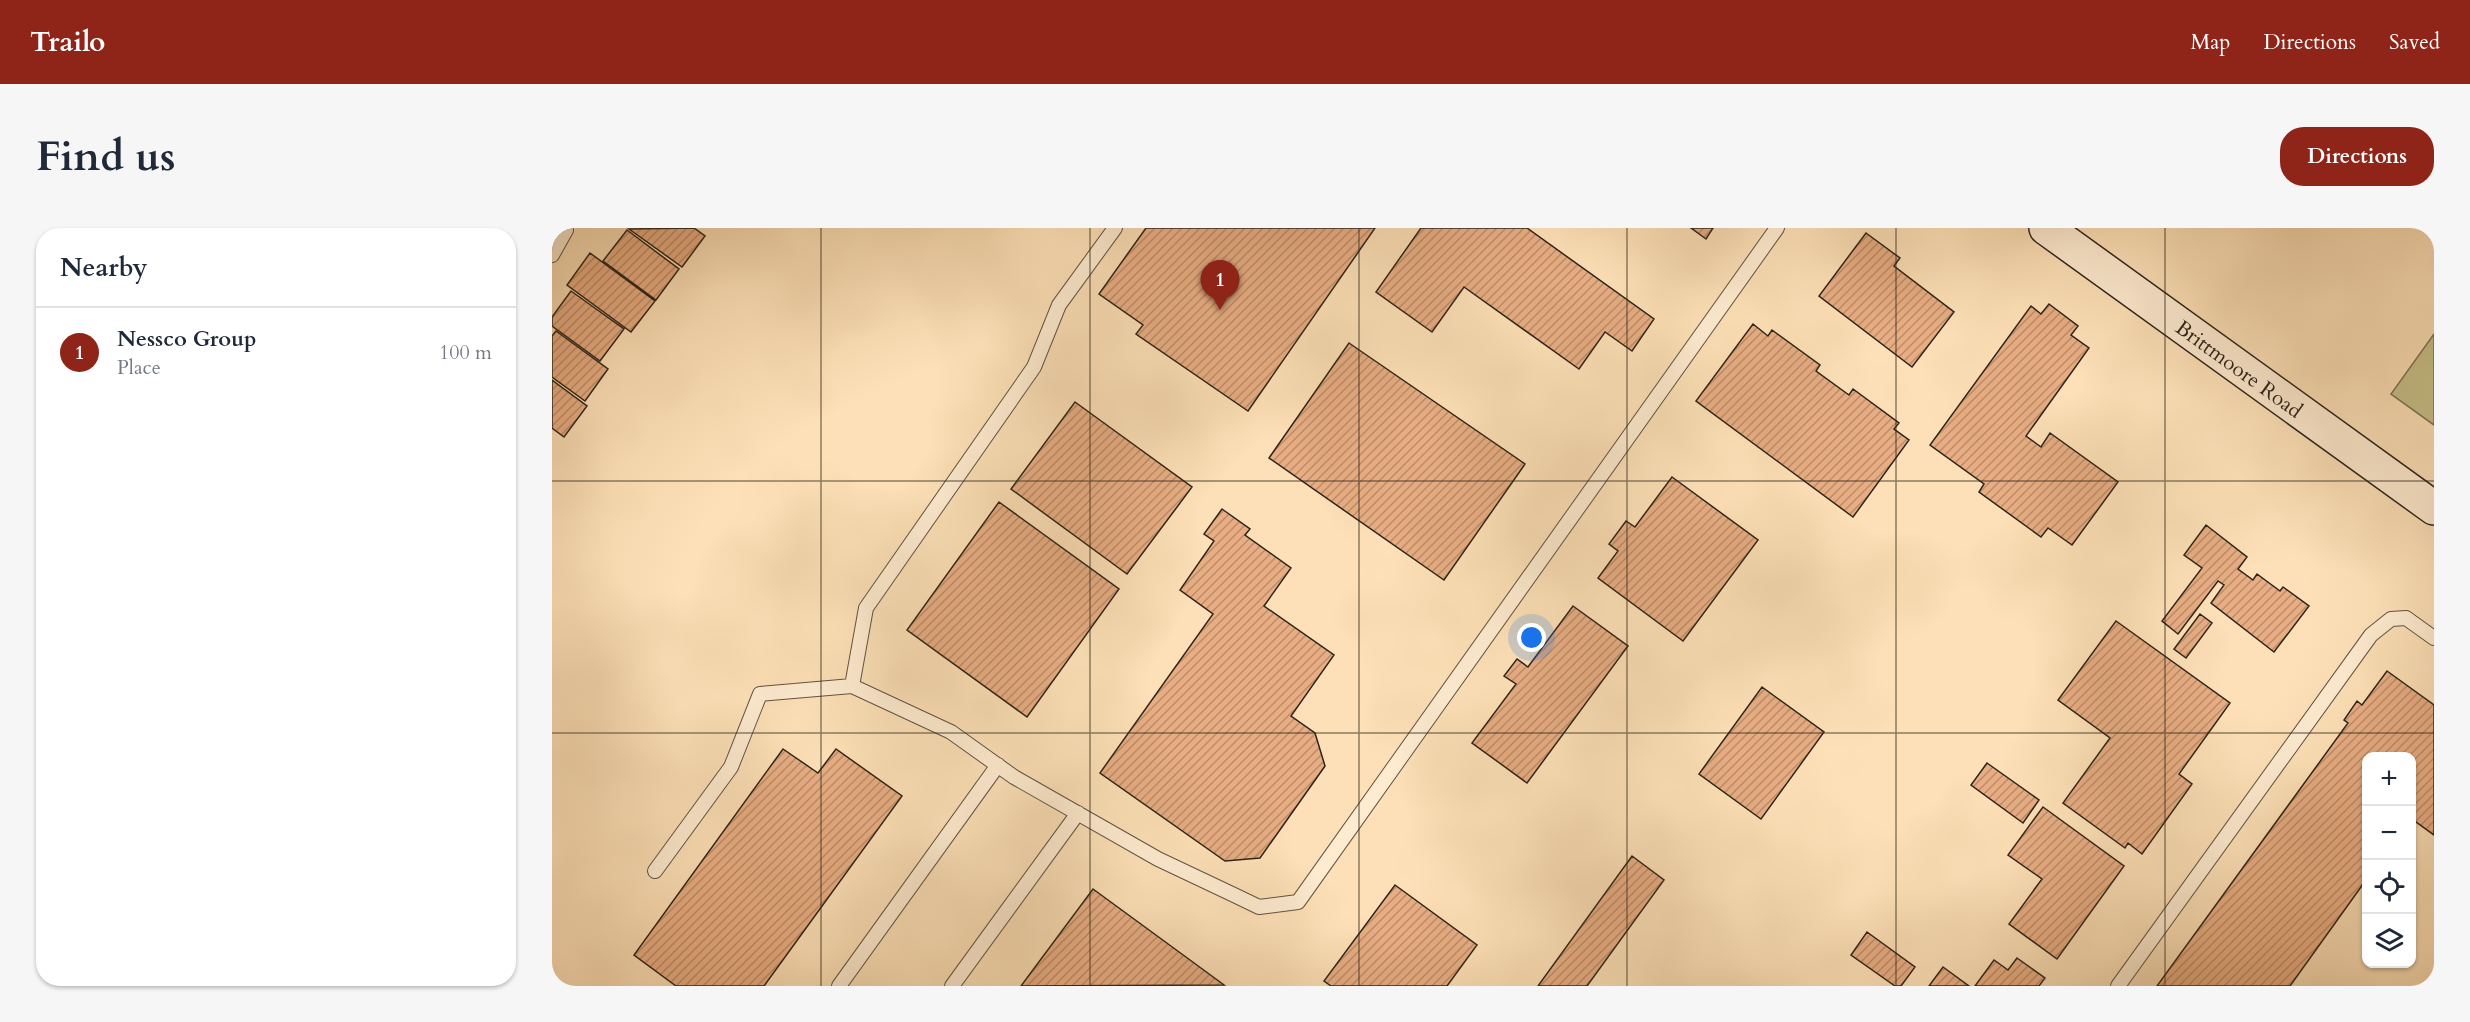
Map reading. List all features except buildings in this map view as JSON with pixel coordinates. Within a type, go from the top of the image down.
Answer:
[{"type":"main road","name":"Brittmoore Road","points":[[2046,228],[2434,508]]},
{"type":"lane","points":[[852,686],[866,608],[1034,368],[1059,306],[1115,228]]},
{"type":"lane","points":[[655,871],[731,767],[760,694],[852,686],[951,732],[1014,777],[1158,859],[1259,907],[1298,902],[1777,228]]},
{"type":"lane","points":[[552,255],[567,229]]},
{"type":"lane","points":[[2118,986],[2371,636],[2391,620],[2406,618],[2434,638]]},
{"type":"lane","points":[[839,986],[999,765]]},
{"type":"lane","points":[[952,986],[1078,813]]},
{"type":"shaded area","points":[[2434,334],[2434,425],[2391,394]]},
{"type":"place","name":"Nessco Group","points":[[1220,310]]}]
